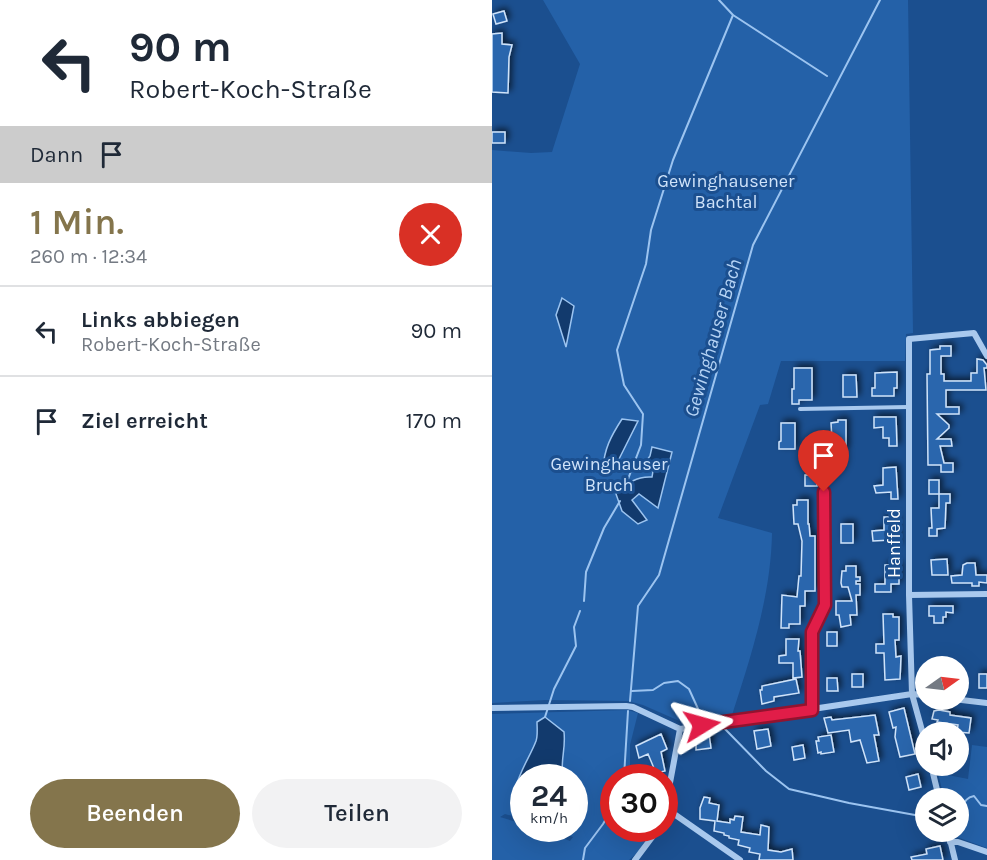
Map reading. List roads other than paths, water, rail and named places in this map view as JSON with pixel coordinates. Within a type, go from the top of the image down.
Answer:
[{"type":"street","name":"Hanffeld","points":[[920,722],[912,694],[909,595],[909,339],[974,333],[987,356]]},
{"type":"street","points":[[812,710],[812,632],[825,605],[824,492]]},
{"type":"street","points":[[909,595],[987,594]]},
{"type":"street","points":[[492,708],[629,706],[681,729],[915,694]]},
{"type":"street","points":[[969,701],[987,703]]},
{"type":"street","points":[[675,764],[681,729]]},
{"type":"street","points":[[678,820],[740,860]]},
{"type":"street","points":[[635,860],[648,842]]},
{"type":"street","points":[[955,860],[951,843],[958,842],[987,852]]},
{"type":"lane","points":[[800,409],[909,407]]},
{"type":"waterway","points":[[719,0],[733,15],[827,76]]},
{"type":"waterway","name":"Gewinghauser Bach","points":[[630,701],[638,606],[659,575],[753,245],[880,0]]},
{"type":"waterway","points":[[625,487],[641,445],[643,414],[624,385],[617,350],[646,264],[651,230],[673,160],[733,15]]},
{"type":"waterway","points":[[584,601],[586,572],[604,528],[620,501]]},
{"type":"waterway","points":[[545,717],[554,689],[576,646],[574,627],[580,611]]},
{"type":"waterway","points":[[632,691],[653,690],[664,683],[678,681],[689,689],[699,711],[713,719]]},
{"type":"waterway","name":"Gewinghauser Bach","points":[[625,764],[628,711]]},
{"type":"waterway","points":[[725,729],[766,771],[789,789],[915,815]]},
{"type":"waterway","points":[[969,798],[974,796],[981,805],[987,806]]},
{"type":"waterway","name":"Gewinghauser Bach","points":[[583,860],[585,848],[600,828]]},
{"type":"park label","name":"Gewinghausener Bachtal","points":[[726,192]]},
{"type":"park label","name":"Gewinghauser Bruch","points":[[609,474]]}]
